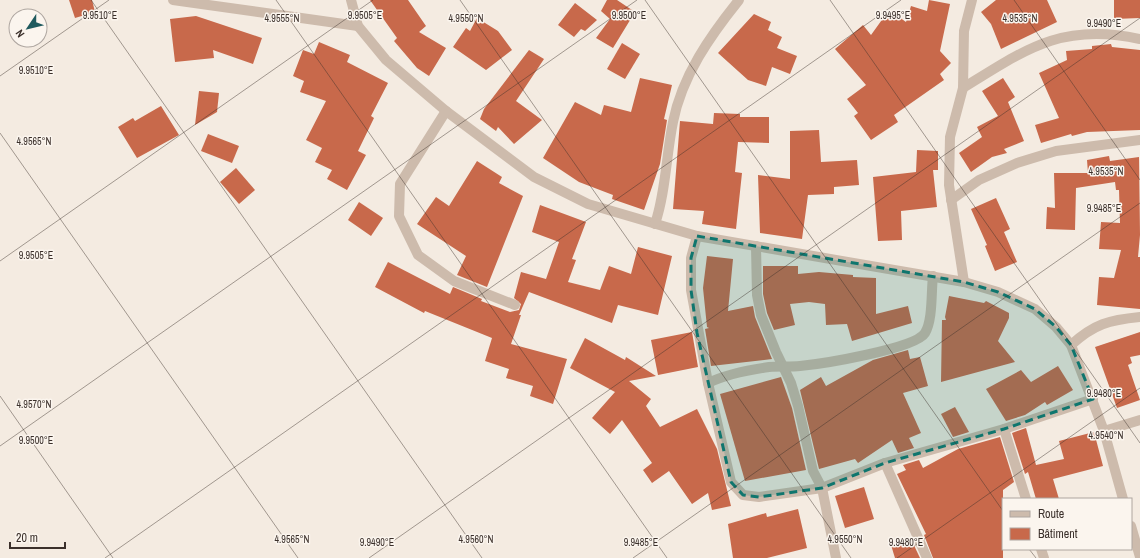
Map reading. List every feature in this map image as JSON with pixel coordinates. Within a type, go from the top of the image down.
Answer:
[{"type":"street","points":[[173,0],[358,26]]},
{"type":"street","points":[[351,0],[358,26],[386,60],[446,111],[534,177],[588,204],[697,236],[964,282],[998,292],[1035,309],[1056,327],[1071,345],[1104,431],[1123,498]]},
{"type":"street","points":[[655,224],[664,188],[673,121],[684,82],[704,48],[739,0]]},
{"type":"street","points":[[964,282],[949,185],[950,137],[963,88],[964,31],[972,0]]},
{"type":"street","points":[[963,88],[1010,59],[1047,41],[1093,33],[1140,39]]},
{"type":"street","points":[[446,111],[400,184],[399,216],[418,255],[454,281],[515,305]]},
{"type":"street","points":[[951,200],[979,180],[1023,161],[1056,151],[1140,140]]},
{"type":"street","points":[[697,236],[691,258],[691,290],[708,383],[731,482],[743,495],[759,498],[822,488],[885,463],[1004,429],[1093,399]]},
{"type":"street","points":[[756,246],[757,295],[761,315],[791,383],[798,406],[813,471],[822,488],[836,558]]},
{"type":"street","points":[[708,383],[723,376],[770,367],[800,366],[899,348],[917,341],[925,333],[930,315],[933,276]]},
{"type":"street","points":[[1071,345],[1086,331],[1098,325],[1140,317]]},
{"type":"street","points":[[1104,431],[1140,420]]},
{"type":"street","points":[[1004,429],[1026,498]]},
{"type":"street","points":[[885,463],[927,558]]},
{"type":"street","points":[[1135,532],[1140,557]]},
{"type":"highlighted area","points":[[697,236],[964,282],[998,292],[1035,309],[1056,327],[1071,345],[1093,399],[1004,429],[885,463],[822,488],[759,497],[743,495],[731,482],[697,333],[691,290],[691,258]]},
{"type":"building","points":[[69,0],[92,0],[95,12],[75,18]]},
{"type":"building","points":[[370,0],[408,0],[426,26],[419,32],[446,48],[429,76],[417,68],[394,41],[397,38]]},
{"type":"building","points":[[607,0],[617,0],[635,12],[613,48],[596,38],[610,19],[601,11]]},
{"type":"building","points":[[929,0],[950,4],[940,51],[951,63],[940,74],[944,80],[894,115],[898,122],[871,140],[854,116],[858,113],[847,99],[866,85],[835,49],[863,25],[871,35],[889,10],[906,22],[911,6],[927,11]]},
{"type":"building","points":[[996,0],[1047,0],[1057,22],[1001,49],[991,24],[981,12]]},
{"type":"building","points":[[1114,0],[1140,0],[1140,18],[1114,19]]},
{"type":"building","points":[[575,3],[597,20],[585,31],[581,29],[574,37],[558,25]]},
{"type":"building","points":[[754,14],[771,22],[768,30],[782,37],[777,48],[797,56],[790,74],[772,67],[766,86],[748,80],[718,53]]},
{"type":"building","points":[[196,16],[262,38],[253,64],[213,50],[214,58],[175,62],[170,19]]},
{"type":"building","points":[[477,18],[498,31],[512,50],[486,70],[453,47],[466,28],[470,31]]},
{"type":"building","points":[[319,42],[350,55],[347,62],[388,83],[371,116],[374,118],[358,151],[366,155],[347,190],[327,179],[332,170],[315,162],[322,148],[306,140],[326,101],[300,92],[304,81],[293,76],[303,50],[314,54]]},
{"type":"building","points":[[622,43],[640,54],[625,79],[607,69]]},
{"type":"building","points":[[1111,44],[1112,47],[1140,50],[1140,130],[1087,132],[1072,136],[1071,134],[1041,143],[1035,125],[1059,118],[1039,73],[1067,60],[1066,51],[1092,49],[1092,46]]},
{"type":"building","points":[[529,50],[544,59],[516,101],[542,120],[514,144],[498,127],[496,131],[480,119],[484,109]]},
{"type":"building","points":[[640,78],[672,85],[664,119],[667,120],[660,164],[644,210],[612,199],[613,195],[579,182],[543,158],[575,102],[601,115],[604,105],[631,112]]},
{"type":"building","points":[[1003,78],[1015,97],[1008,102],[1024,141],[1004,149],[1007,153],[992,157],[971,172],[959,153],[982,137],[977,127],[998,116],[982,91]]},
{"type":"building","points":[[199,91],[219,93],[217,112],[195,125]]},
{"type":"building","points":[[161,106],[179,135],[137,158],[118,127],[133,118],[135,121]]},
{"type":"building","points":[[714,113],[740,114],[740,117],[769,117],[769,143],[738,142],[735,172],[742,173],[736,229],[702,224],[704,211],[673,209],[680,121],[713,124]]},
{"type":"building","points":[[819,130],[821,162],[857,160],[859,185],[834,187],[834,194],[808,195],[802,239],[760,233],[758,175],[790,179],[790,131]]},
{"type":"building","points":[[208,134],[239,146],[232,163],[201,151]]},
{"type":"building","points":[[917,150],[938,151],[938,170],[933,170],[937,207],[901,211],[902,240],[878,241],[873,177],[916,172]]},
{"type":"building","points":[[1109,156],[1110,161],[1139,157],[1140,235],[1138,257],[1140,257],[1140,309],[1097,305],[1099,277],[1114,278],[1121,250],[1099,249],[1101,222],[1120,223],[1119,190],[1116,190],[1115,182],[1076,188],[1075,230],[1046,229],[1047,207],[1055,208],[1054,173],[1088,173],[1087,160]]},
{"type":"building","points":[[477,161],[502,177],[499,183],[523,196],[487,287],[457,275],[466,256],[417,224],[436,197],[449,206]]},
{"type":"building","points":[[236,168],[255,190],[239,204],[220,182]]},
{"type":"building","points":[[996,198],[1010,229],[1004,232],[1017,262],[995,271],[985,246],[987,245],[971,209]]},
{"type":"building","points":[[359,202],[383,218],[371,236],[348,220]]},
{"type":"building","points":[[540,205],[586,222],[572,259],[576,260],[568,282],[600,290],[609,266],[631,274],[638,247],[672,256],[658,315],[618,305],[612,323],[529,292],[519,315],[521,315],[511,344],[567,359],[553,404],[530,396],[533,386],[506,378],[509,369],[485,361],[492,338],[425,311],[424,313],[375,287],[388,262],[450,294],[453,287],[482,299],[481,301],[510,312],[519,310],[521,304],[514,298],[521,272],[546,279],[559,242],[532,232]]},
{"type":"building","points":[[707,256],[733,259],[728,311],[753,306],[755,317],[772,359],[711,366],[705,329],[709,328],[707,327],[703,288]]},
{"type":"building","points":[[763,266],[798,266],[798,274],[819,272],[853,275],[853,277],[876,278],[876,314],[908,306],[912,323],[852,341],[847,324],[826,325],[825,304],[809,302],[790,304],[795,325],[774,330],[767,313],[763,294]]},
{"type":"building","points":[[949,296],[984,303],[986,301],[1009,313],[1009,318],[998,341],[1015,362],[941,382],[942,320],[946,320],[945,317]]},
{"type":"building","points":[[692,332],[698,367],[658,375],[651,340]]},
{"type":"building","points":[[1140,332],[1140,355],[1130,357],[1132,363],[1128,365],[1140,400],[1117,408],[1095,347]]},
{"type":"building","points":[[585,338],[625,360],[626,357],[656,376],[629,381],[651,399],[646,406],[660,427],[697,409],[717,449],[731,506],[712,510],[708,493],[692,504],[669,471],[652,483],[643,470],[652,463],[622,420],[610,434],[592,418],[615,392],[570,368]]},
{"type":"building","points":[[908,350],[910,359],[920,357],[928,386],[903,393],[921,433],[909,438],[914,448],[898,453],[892,440],[858,463],[855,459],[819,469],[800,390],[821,377],[826,386],[873,360]]},
{"type":"building","points":[[1058,366],[1073,390],[1047,405],[1045,402],[1025,415],[1006,421],[986,389],[1021,370],[1031,382]]},
{"type":"building","points":[[781,377],[792,408],[806,470],[745,481],[720,394]]},
{"type":"building","points":[[955,407],[969,432],[953,437],[941,414]]},
{"type":"building","points":[[1026,428],[1036,465],[1064,459],[1059,441],[1094,432],[1103,466],[1053,479],[1059,498],[1036,498],[1028,472],[1025,474],[1012,433]]},
{"type":"building","points":[[1000,437],[1014,482],[1003,490],[1003,558],[933,558],[924,535],[926,534],[897,474],[906,470],[903,465],[919,460],[923,468],[958,449]]},
{"type":"building","points":[[864,487],[874,519],[845,528],[835,496]]},
{"type":"building","points":[[798,509],[807,548],[767,558],[733,558],[728,524],[766,513],[767,517]]},
{"type":"building","points":[[911,539],[920,558],[895,558],[891,545]]}]
